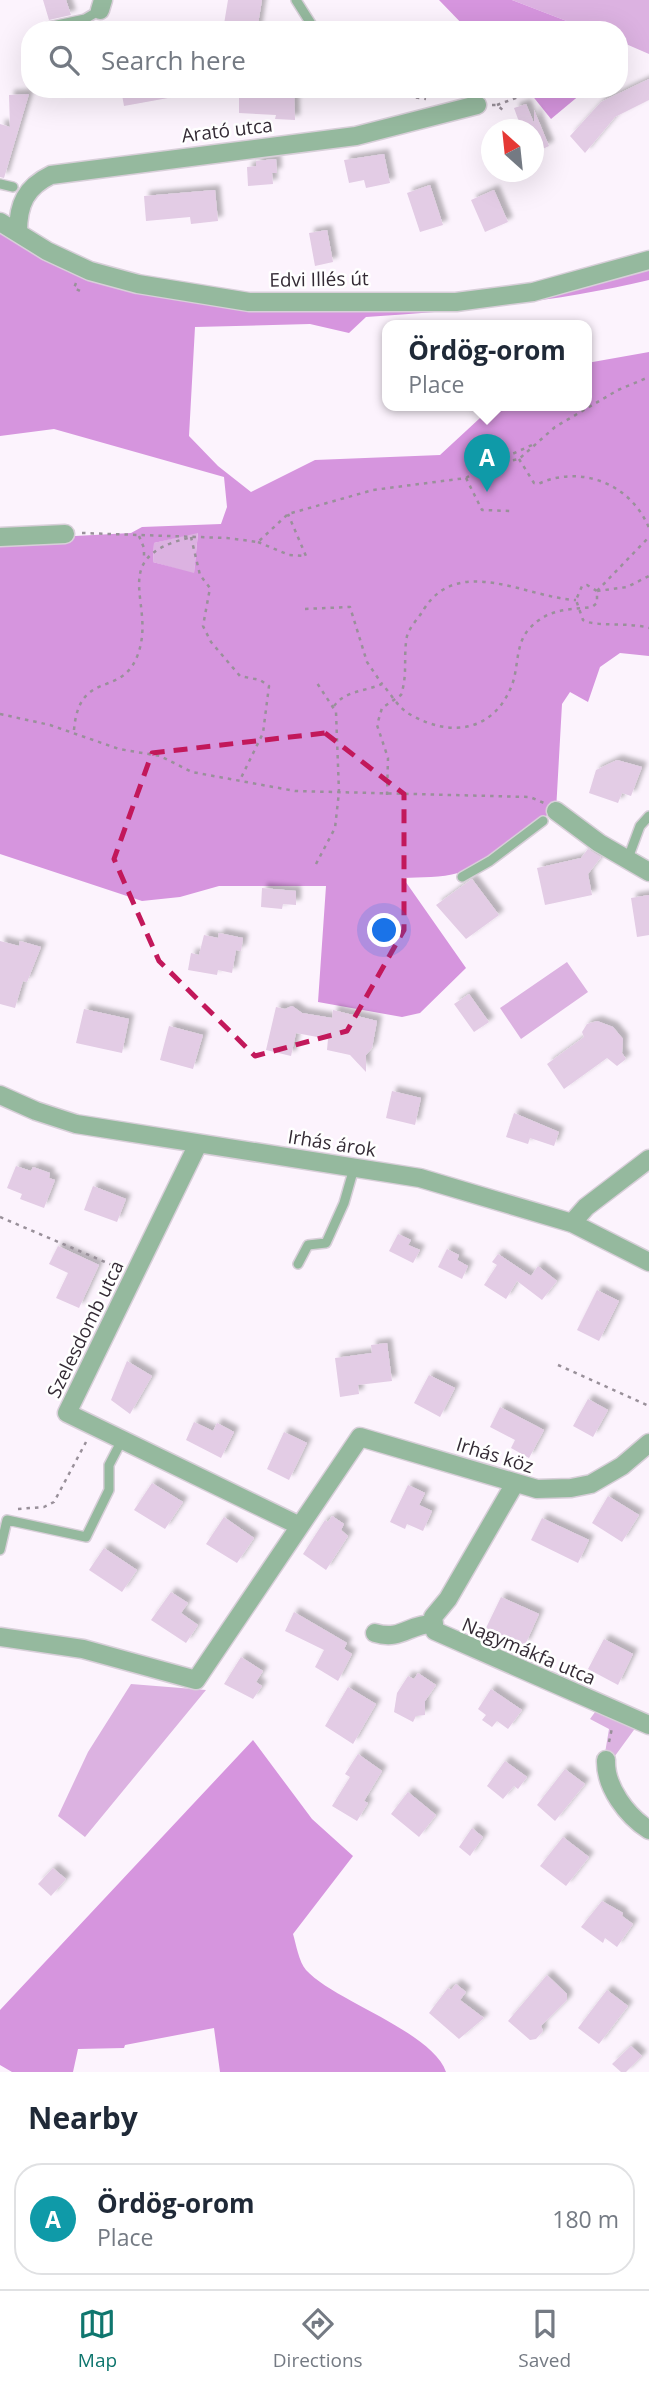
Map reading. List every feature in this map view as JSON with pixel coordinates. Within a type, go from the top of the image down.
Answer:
[{"type":"street","name":"Arató utca","points":[[6,222],[18,211],[26,193],[37,182],[51,175],[356,136],[477,105]]},
{"type":"street","name":"Edvi Illés út","points":[[6,222],[47,251],[90,271],[138,284],[249,302],[456,302],[533,292],[649,260]]},
{"type":"street","points":[[0,537],[65,534]]},
{"type":"street","points":[[550,816],[649,873]]},
{"type":"street","name":"Irhás árok","points":[[0,1095],[36,1111],[76,1124],[420,1178],[572,1223],[649,1262]]},
{"type":"street","name":"Szelesdomb utca","points":[[198,1144],[66,1413],[300,1526]]},
{"type":"street","points":[[572,1223],[586,1207],[649,1159]]},
{"type":"street","name":"Irhás köz","points":[[300,1526],[360,1437],[403,1447],[514,1485],[537,1489],[581,1487],[622,1466],[649,1443]]},
{"type":"street","name":"Nagymákfa utca","points":[[514,1485],[449,1599],[433,1617],[432,1624],[442,1637],[649,1725]]},
{"type":"street","points":[[0,1637],[83,1648],[196,1680],[300,1526]]},
{"type":"street","points":[[374,1633],[386,1637],[398,1636],[424,1624],[432,1624]]},
{"type":"street","points":[[607,1760],[606,1769],[625,1809],[649,1830]]},
{"type":"lane","points":[[296,0],[309,21]]},
{"type":"lane","points":[[76,21],[85,19],[102,5]]},
{"type":"lane","points":[[0,184],[13,187]]},
{"type":"lane","points":[[462,877],[490,861],[550,816]]},
{"type":"lane","points":[[627,861],[640,826],[649,816]]},
{"type":"lane","points":[[298,1264],[308,1245],[326,1242],[349,1189],[354,1168]]},
{"type":"lane","points":[[0,1550],[6,1520],[86,1538],[109,1490],[108,1465],[122,1440]]},
{"type":"path","points":[[415,98],[434,101]]},
{"type":"path","points":[[497,105],[516,98]]},
{"type":"path","points":[[592,405],[618,390],[649,377]]},
{"type":"path","points":[[487,465],[519,459],[555,427],[582,411]]},
{"type":"path","points":[[258,542],[288,514],[373,490],[466,478],[487,465],[537,443]]},
{"type":"path","points":[[519,459],[534,483],[538,484],[555,476],[578,475],[592,477],[614,488],[628,497],[644,516],[649,528]]},
{"type":"path","points":[[466,478],[482,510],[510,510]]},
{"type":"path","points":[[65,534],[137,534],[258,542],[289,555],[306,556],[288,514]]},
{"type":"path","points":[[74,732],[75,713],[81,699],[89,691],[122,676],[137,656],[139,579],[144,548],[137,534]]},
{"type":"path","points":[[144,559],[155,548],[191,537]]},
{"type":"path","points":[[191,537],[200,576],[210,588],[203,626],[212,642],[240,676],[260,680],[269,686],[263,733],[239,780]]},
{"type":"path","points":[[597,591],[649,537]]},
{"type":"path","points":[[576,600],[582,586],[587,585],[597,591],[627,587],[649,576]]},
{"type":"path","points":[[397,701],[405,683],[408,634],[430,600],[440,591],[454,585],[503,583],[558,599],[576,600],[580,605],[580,614],[587,623],[620,622],[649,628]]},
{"type":"path","points":[[305,609],[350,607],[367,662],[397,701],[410,715],[445,727],[462,729],[488,719],[499,709],[510,689],[524,635],[543,618],[580,605],[593,607],[599,597],[597,591]]},
{"type":"path","points":[[316,864],[335,828],[339,792],[339,730],[334,706],[317,684]]},
{"type":"path","points":[[334,706],[348,693],[365,691],[382,684]]},
{"type":"path","points":[[387,795],[388,758],[377,725],[382,708],[392,700],[397,701]]},
{"type":"path","points":[[0,714],[74,732],[119,749],[160,756],[192,772],[295,791],[530,797],[539,800]]},
{"type":"path","points":[[0,1217],[135,1274]]},
{"type":"path","points":[[558,1364],[649,1406]]},
{"type":"path","points":[[35,1508],[54,1502],[88,1437]]},
{"type":"path","points":[[605,1721],[612,1726],[607,1760]]},
{"type":"highlighted area","points":[[325,733],[404,794],[404,930],[347,1031],[255,1056],[159,961],[114,859],[152,753]]},
{"type":"shaded area","points":[[439,0],[512,0],[567,21],[459,21]]},
{"type":"shaded area","points":[[512,0],[649,0],[649,54],[628,45],[628,21],[567,21]]},
{"type":"shaded area","points":[[534,98],[576,98],[551,119]]},
{"type":"shaded area","points":[[0,222],[47,251],[202,296],[456,302],[649,259],[649,280],[508,304],[366,317],[349,333],[310,324],[195,327],[189,436],[218,466],[251,492],[315,460],[440,455],[488,411],[592,411],[592,362],[649,352],[649,656],[620,653],[600,667],[588,702],[570,692],[562,704],[556,811],[531,825],[472,868],[445,876],[403,878],[466,968],[420,1013],[402,1017],[318,1002],[326,886],[219,886],[180,897],[142,901],[0,854],[0,540],[131,533],[142,527],[221,524],[227,507],[224,477],[54,429],[0,436]],"holes":[[[198,533],[194,573],[153,562],[154,543]]]},
{"type":"shaded area","points":[[198,532],[194,574],[153,562],[154,543]]},
{"type":"shaded area","points":[[567,962],[588,992],[521,1039],[500,1008]]},
{"type":"shaded area","points":[[131,1684],[206,1690],[85,1837],[58,1816],[88,1752]]},
{"type":"shaded area","points":[[598,1708],[639,1723],[612,1760],[604,1759],[609,1729],[590,1719]]},
{"type":"shaded area","points":[[253,1740],[312,1819],[353,1856],[293,1934],[304,1967],[319,1982],[422,2043],[437,2057],[446,2072],[220,2072],[214,2028],[125,2045],[124,2048],[78,2049],[73,2072],[12,2072],[0,2065],[0,2010]]},
{"type":"building","points":[[43,0],[66,0],[71,15],[49,20]]},
{"type":"building","points":[[228,0],[262,0],[258,21],[224,21]]},
{"type":"building","points":[[649,79],[649,100],[615,117],[585,153],[570,136],[601,102],[609,98],[628,98],[628,89]]},
{"type":"building","points":[[21,94],[21,98],[28,98],[4,178],[0,177],[0,124],[10,127],[9,95]]},
{"type":"building","points":[[123,98],[168,98],[124,106]]},
{"type":"building","points":[[239,98],[294,98],[295,120],[275,119],[276,115],[239,113]]},
{"type":"building","points":[[526,104],[532,119],[518,119],[514,108]]},
{"type":"building","points":[[544,134],[549,146],[544,148]]},
{"type":"building","points":[[384,154],[390,183],[366,188],[364,180],[349,183],[344,160]]},
{"type":"building","points":[[276,159],[277,173],[272,173],[273,184],[248,186],[247,167],[256,166],[256,161]]},
{"type":"building","points":[[430,185],[443,225],[420,232],[407,193]]},
{"type":"building","points":[[215,190],[218,221],[191,224],[190,217],[146,221],[144,196]]},
{"type":"building","points":[[494,190],[508,222],[485,232],[471,200]]},
{"type":"building","points":[[327,230],[333,262],[315,266],[309,233]]},
{"type":"building","points":[[617,760],[642,767],[631,796],[622,793],[618,803],[589,793],[596,770]]},
{"type":"building","points":[[588,849],[601,857],[588,874],[592,895],[545,905],[537,868],[581,858]]},
{"type":"building","points":[[472,879],[499,915],[466,939],[436,905]]},
{"type":"building","points":[[262,888],[296,891],[296,905],[283,904],[282,909],[261,907]]},
{"type":"building","points":[[649,895],[649,935],[637,937],[631,898]]},
{"type":"building","points":[[219,933],[243,938],[241,951],[236,950],[232,973],[218,970],[217,975],[188,970],[191,953],[199,955],[204,935],[218,938]]},
{"type":"building","points":[[0,941],[19,946],[20,941],[41,947],[27,982],[23,981],[15,1008],[0,1004]]},
{"type":"building","points":[[469,994],[489,1022],[474,1032],[454,1004]]},
{"type":"building","points":[[292,1006],[302,1013],[332,1018],[333,1010],[377,1021],[372,1048],[366,1055],[366,1072],[350,1055],[327,1050],[328,1039],[296,1033],[291,1056],[266,1050],[276,1007],[285,1009]]},
{"type":"building","points":[[84,1009],[129,1019],[122,1053],[76,1043]]},
{"type":"building","points":[[597,1021],[613,1027],[623,1039],[622,1053],[626,1059],[617,1066],[607,1058],[564,1089],[547,1064],[584,1037],[582,1032],[587,1024]]},
{"type":"building","points":[[169,1026],[203,1035],[193,1069],[160,1060]]},
{"type":"building","points":[[392,1091],[421,1098],[415,1125],[386,1118]]},
{"type":"building","points":[[514,1113],[559,1132],[554,1146],[530,1138],[528,1144],[506,1137]]},
{"type":"building","points":[[16,1166],[31,1171],[33,1167],[50,1173],[49,1178],[55,1180],[44,1208],[20,1199],[22,1194],[7,1188]]},
{"type":"building","points":[[93,1186],[126,1199],[117,1222],[84,1210]]},
{"type":"building","points":[[398,1234],[411,1240],[408,1245],[420,1250],[413,1263],[389,1251]]},
{"type":"building","points":[[58,1246],[99,1265],[79,1308],[56,1298],[68,1273],[49,1264]]},
{"type":"building","points":[[447,1249],[459,1255],[457,1260],[468,1266],[462,1279],[438,1267]]},
{"type":"building","points":[[498,1254],[531,1276],[538,1266],[557,1281],[542,1300],[517,1281],[506,1299],[484,1285],[497,1265],[492,1262]]},
{"type":"building","points":[[597,1290],[619,1301],[599,1341],[577,1330]]},
{"type":"building","points":[[387,1343],[392,1381],[358,1385],[359,1394],[340,1397],[335,1358],[372,1353],[371,1345]]},
{"type":"building","points":[[127,1361],[152,1376],[130,1414],[111,1400]]},
{"type":"building","points":[[429,1375],[455,1388],[440,1417],[414,1403]]},
{"type":"building","points":[[588,1399],[608,1410],[593,1437],[573,1426]]},
{"type":"building","points":[[500,1407],[544,1430],[529,1458],[511,1448],[515,1440],[490,1427]]},
{"type":"building","points":[[194,1422],[213,1431],[217,1423],[234,1432],[221,1458],[186,1440]]},
{"type":"building","points":[[284,1432],[307,1443],[289,1480],[267,1469]]},
{"type":"building","points":[[152,1483],[183,1502],[165,1529],[134,1510]]},
{"type":"building","points":[[408,1485],[425,1493],[419,1505],[432,1511],[423,1531],[407,1524],[405,1529],[390,1522]]},
{"type":"building","points":[[608,1496],[639,1515],[622,1542],[592,1523]]},
{"type":"building","points":[[332,1516],[344,1524],[341,1530],[348,1536],[326,1570],[303,1554],[325,1520],[328,1522]]},
{"type":"building","points":[[224,1517],[254,1538],[237,1563],[206,1544]]},
{"type":"building","points":[[542,1518],[589,1540],[578,1563],[531,1540]]},
{"type":"building","points":[[104,1548],[137,1570],[122,1592],[89,1570]]},
{"type":"building","points":[[171,1592],[188,1603],[181,1613],[198,1625],[186,1643],[151,1620]]},
{"type":"building","points":[[501,1597],[539,1614],[525,1645],[486,1628]]},
{"type":"building","points":[[294,1612],[347,1643],[344,1649],[352,1654],[338,1681],[315,1667],[324,1650],[285,1631]]},
{"type":"building","points":[[604,1639],[633,1654],[618,1685],[588,1669]]},
{"type":"building","points":[[241,1657],[263,1671],[256,1682],[262,1686],[253,1699],[224,1684]]},
{"type":"building","points":[[418,1673],[436,1685],[425,1701],[425,1715],[416,1716],[413,1722],[394,1712],[397,1693],[408,1676],[414,1679]]},
{"type":"building","points":[[348,1687],[376,1704],[353,1744],[325,1726]]},
{"type":"building","points":[[491,1689],[522,1710],[508,1729],[497,1721],[492,1727],[482,1720],[486,1715],[478,1709]]},
{"type":"building","points":[[358,1754],[382,1771],[364,1801],[368,1803],[357,1821],[332,1806],[350,1777],[345,1774]]},
{"type":"building","points":[[505,1761],[527,1777],[518,1789],[514,1786],[503,1799],[487,1786]]},
{"type":"building","points":[[565,1769],[585,1784],[555,1821],[537,1805]]},
{"type":"building","points":[[408,1792],[436,1815],[419,1837],[391,1814]]},
{"type":"building","points":[[472,1828],[483,1837],[470,1856],[459,1847]]},
{"type":"building","points":[[563,1837],[589,1857],[566,1886],[540,1866]]},
{"type":"building","points":[[53,1868],[66,1879],[51,1896],[38,1884]]},
{"type":"building","points":[[602,1901],[623,1913],[622,1916],[633,1924],[617,1947],[605,1938],[603,1943],[581,1927]]},
{"type":"building","points":[[547,1975],[567,1994],[567,2000],[541,2026],[543,2031],[536,2039],[530,2040],[508,2021]]},
{"type":"building","points":[[456,1984],[466,1992],[460,2000],[484,2018],[459,2039],[429,2013],[448,1988],[451,1990]]},
{"type":"building","points":[[607,1990],[628,2006],[599,2044],[578,2028]]},
{"type":"building","points":[[631,2046],[642,2056],[626,2072],[621,2072],[612,2064]]},
{"type":"place","name":"Ördög-orom","points":[[487,492]]}]
